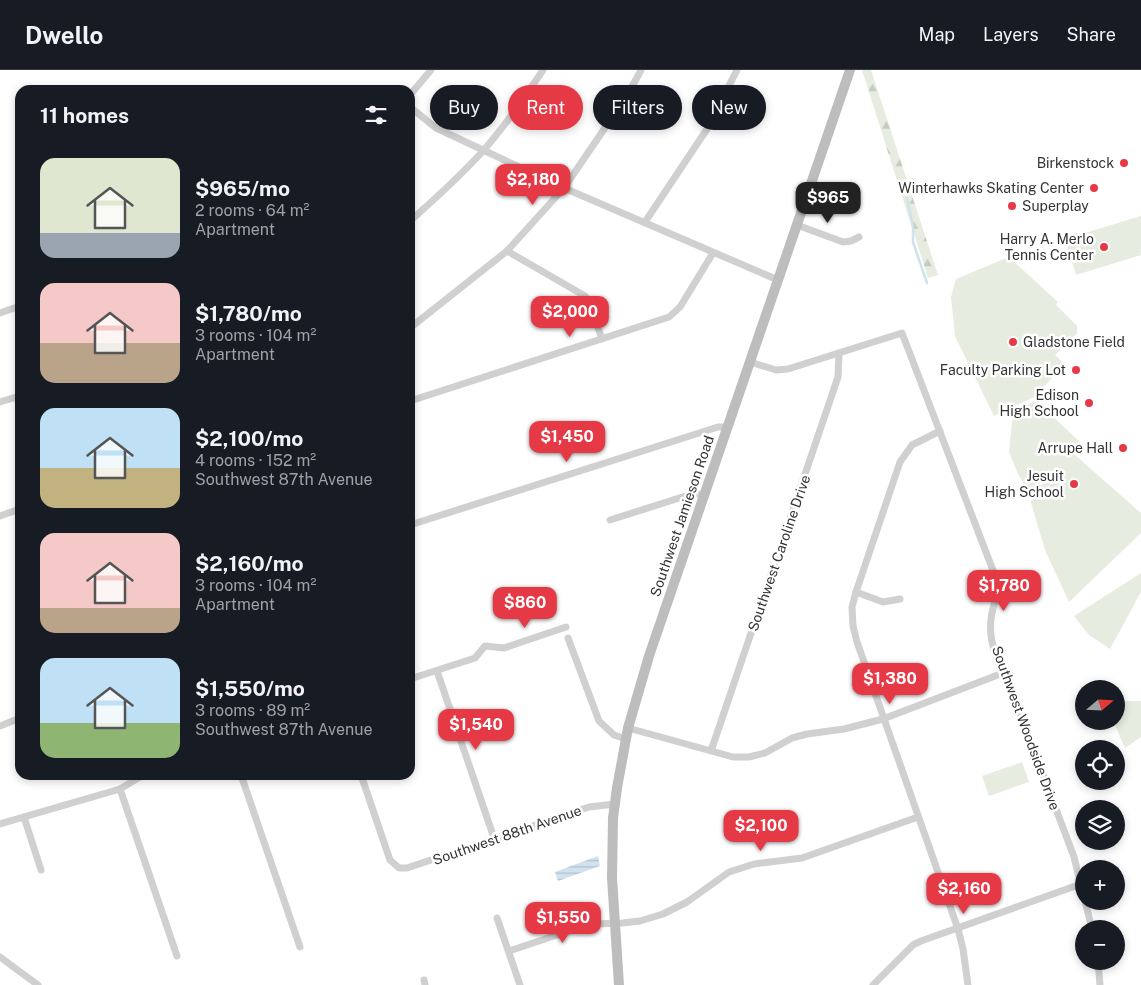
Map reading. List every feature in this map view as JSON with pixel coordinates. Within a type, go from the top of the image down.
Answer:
[{"type":"street","points":[[415,89],[431,70]]},
{"type":"street","points":[[415,217],[448,187],[484,150],[509,119],[543,70]]},
{"type":"street","points":[[415,324],[507,251],[564,188],[628,94],[641,70]]},
{"type":"street","points":[[645,222],[707,130],[737,70]]},
{"type":"street","name":"Southwest Jamieson Road","points":[[619,985],[611,863],[615,804],[628,728],[649,656],[850,70]]},
{"type":"street","points":[[415,111],[436,128],[564,188],[778,280]]},
{"type":"street","points":[[797,225],[843,242],[859,238]]},
{"type":"street","points":[[507,251],[585,296],[589,302],[602,339]]},
{"type":"street","points":[[415,399],[663,319],[675,312],[713,252]]},
{"type":"street","points":[[0,313],[15,308]]},
{"type":"street","name":"Southwest Woodside Drive","points":[[839,353],[902,333],[994,573],[996,586],[991,620],[992,636],[1003,674],[1009,684],[1075,864]]},
{"type":"street","points":[[750,362],[776,370],[788,369],[839,353]]},
{"type":"street","name":"Southwest Caroline Drive","points":[[711,751],[838,378],[839,353]]},
{"type":"street","points":[[0,402],[15,398]]},
{"type":"street","points":[[415,523],[718,427],[727,428]]},
{"type":"street","points":[[940,431],[912,445],[900,462],[852,607],[853,626],[883,719],[958,929],[968,985]]},
{"type":"street","points":[[610,520],[695,493],[704,496]]},
{"type":"street","points":[[0,516],[15,512]]},
{"type":"street","points":[[856,592],[883,602],[900,599]]},
{"type":"street","points":[[415,678],[475,658],[485,646],[504,648],[566,627]]},
{"type":"street","points":[[568,638],[599,721],[614,735],[626,739]]},
{"type":"street","points":[[437,671],[494,838]]},
{"type":"street","points":[[628,728],[733,757],[749,757],[765,753],[792,738],[844,729],[883,719],[1003,674]]},
{"type":"street","points":[[0,726],[15,720]]},
{"type":"street","points":[[0,824],[120,789],[135,780]]},
{"type":"street","points":[[243,780],[300,947]]},
{"type":"street","name":"Southwest 88th Avenue","points":[[363,780],[390,860],[400,868],[407,868],[589,807],[601,804],[615,804]]},
{"type":"street","points":[[120,789],[177,956]]},
{"type":"street","points":[[24,817],[41,870]]},
{"type":"street","points":[[509,951],[584,926],[640,921],[663,914],[687,902],[729,872],[754,864],[802,858],[918,817]]},
{"type":"street","points":[[873,985],[913,945],[1075,886]]},
{"type":"street","points":[[497,918],[520,985]]},
{"type":"street","points":[[0,957],[38,985]]},
{"type":"street","points":[[1099,970],[1100,985]]},
{"type":"green space","points":[[862,70],[871,70],[938,275],[928,278]]},
{"type":"green space","name":"Harry A. Merlo Tennis Center","points":[[1141,216],[1141,255],[1076,275],[1065,239]]},
{"type":"green space","name":"Gladstone Field","points":[[1009,257],[1058,302],[1056,305],[1077,326],[1077,333],[1055,355],[1063,363],[1036,396],[994,416],[955,336],[951,297],[956,279]]},
{"type":"green space","points":[[1035,400],[1081,443],[1081,448],[1075,455],[1141,513],[1141,533],[1069,602],[1045,550],[1031,503],[1033,493],[1059,468],[1029,492],[1018,474],[1009,452],[1012,423],[1015,415]]},
{"type":"green space","points":[[1141,573],[1141,592],[1110,649],[1089,635],[1074,616]]},
{"type":"green space","points":[[1125,701],[1141,701],[1141,737],[1125,748],[1125,740],[1121,740],[1117,730],[1125,730]]},
{"type":"green space","points":[[1022,762],[1029,782],[989,796],[982,776]]},
{"type":"water","points":[[598,856],[600,866],[558,881],[555,872]]},
{"type":"waterway","points":[[907,198],[913,226],[913,242],[927,283]]},
{"type":"place","name":"Birkenstock","points":[[1124,163]]},
{"type":"place","name":"Winterhawks Skating Center","points":[[1094,188]]},
{"type":"place","name":"Superplay","points":[[1012,206]]},
{"type":"place","name":"Harry A. Merlo Tennis Center","points":[[1104,247]]},
{"type":"place","name":"Gladstone Field","points":[[1013,342]]},
{"type":"place","name":"Faculty Parking Lot","points":[[1076,370]]},
{"type":"place","name":"Edison High School","points":[[1089,403]]},
{"type":"place","name":"Arrupe Hall","points":[[1123,448]]},
{"type":"place","name":"Jesuit High School","points":[[1074,484]]}]
